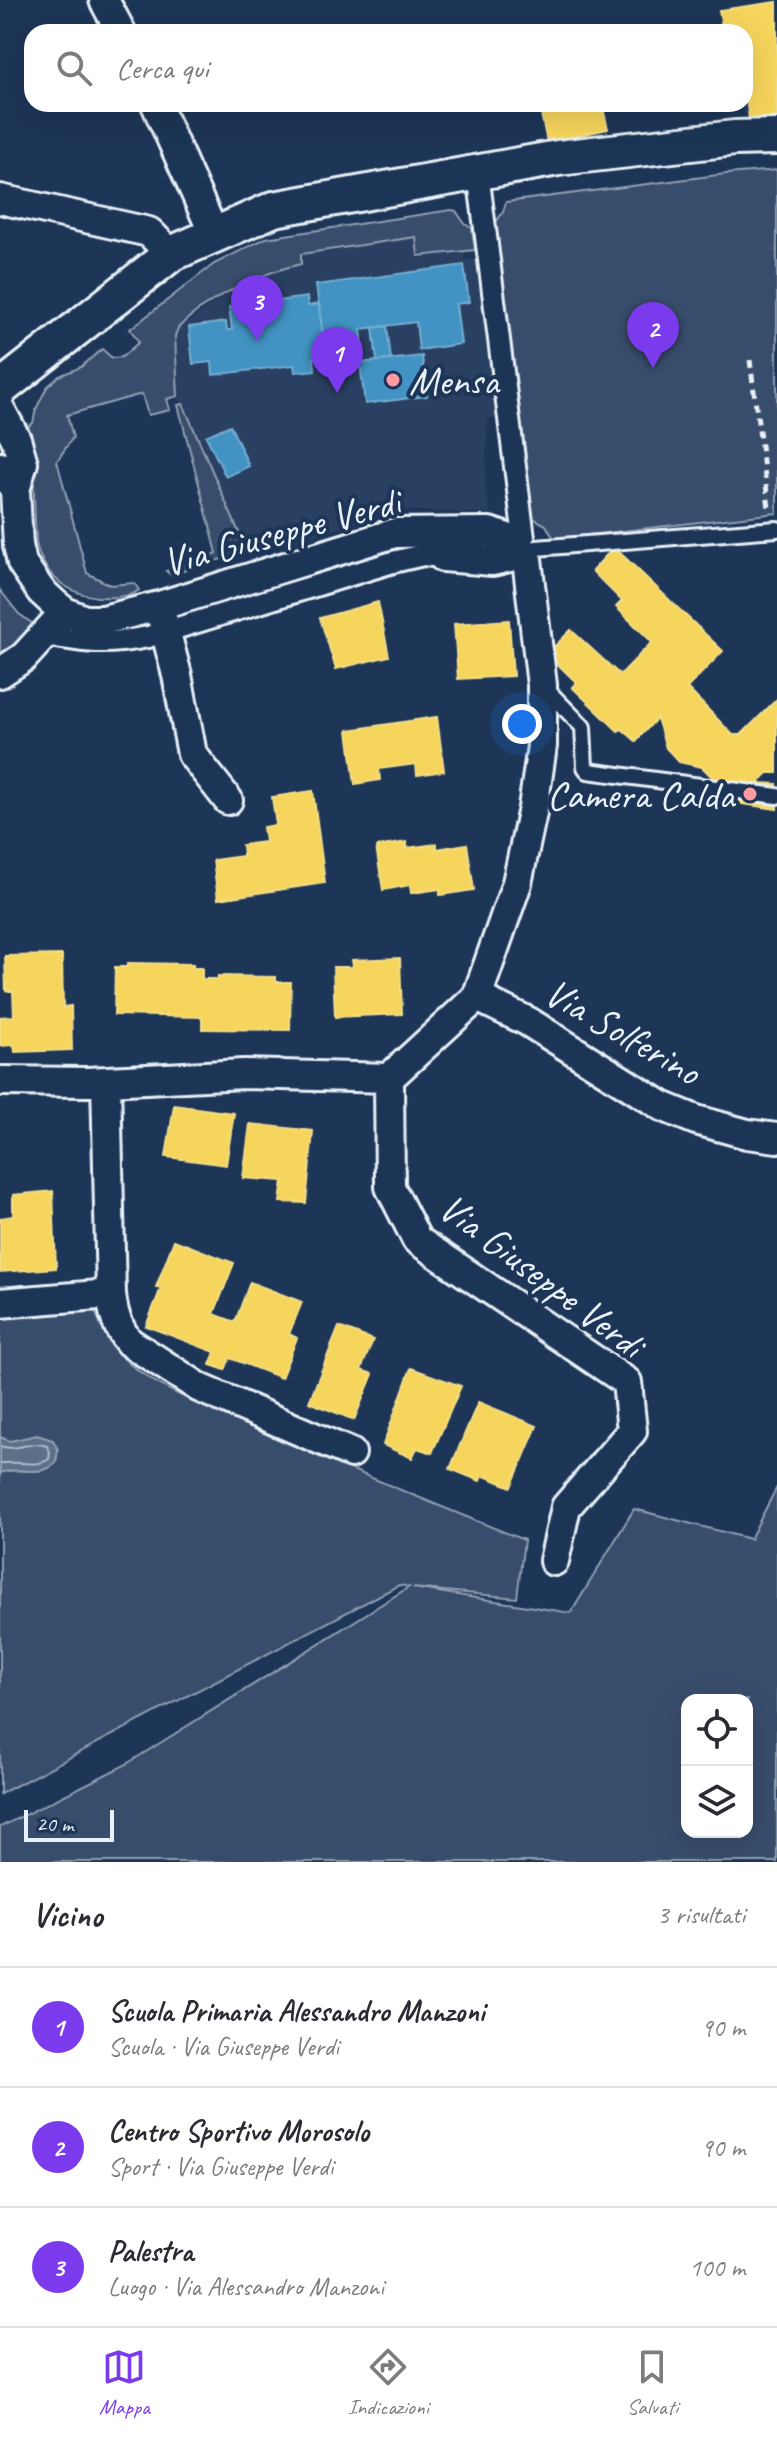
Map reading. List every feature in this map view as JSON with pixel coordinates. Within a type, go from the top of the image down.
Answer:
[{"type":"street","points":[[104,0],[117,24]]},
{"type":"street","points":[[160,112],[214,234]]},
{"type":"street","points":[[0,389],[171,254],[274,209],[572,156],[735,138],[777,137]]},
{"type":"street","points":[[0,1081],[106,1081],[244,1074],[389,1078],[477,997],[517,883],[542,746],[542,685],[478,173]]},
{"type":"street","points":[[0,199],[149,232],[171,254]]},
{"type":"street","points":[[0,409],[21,454],[22,470],[15,490],[22,563],[41,591],[65,612],[24,657],[0,673]]},
{"type":"street","points":[[0,467],[15,490]]},
{"type":"street","name":"Via Giuseppe Verdi","points":[[65,612],[94,621],[162,618],[395,533],[489,532],[525,548]]},
{"type":"street","points":[[46,635],[106,644],[162,618],[423,555],[493,561],[525,548]]},
{"type":"street","points":[[162,618],[192,754],[228,800]]},
{"type":"street","name":"Via Solferino","points":[[477,997],[556,1037],[662,1106],[696,1120],[747,1134],[777,1138]]},
{"type":"street","name":"Via Giuseppe Verdi","points":[[389,1078],[390,1187],[417,1240],[627,1382],[632,1431],[566,1507],[554,1561]]},
{"type":"street","points":[[106,1081],[111,1294],[116,1323],[129,1342],[200,1388],[351,1453]]},
{"type":"street","points":[[0,1303],[111,1294]]},
{"type":"lane","points":[[525,548],[777,529]]},
{"type":"lane","points":[[542,685],[583,727],[585,767],[588,771],[777,796]]},
{"type":"path","points":[[750,360],[769,513]]},
{"type":"shaded area","points":[[777,170],[777,513],[554,539],[546,525],[531,517],[494,225],[506,202]]},
{"type":"shaded area","points":[[456,211],[472,228],[475,250],[418,256],[416,237],[301,254],[301,264],[269,273],[235,288],[178,328],[175,336],[178,396],[167,399],[170,410],[148,415],[142,394],[67,415],[73,437],[57,461],[87,573],[110,585],[134,583],[139,590],[131,595],[101,597],[76,592],[55,578],[40,557],[36,543],[33,471],[24,429],[33,423],[47,387],[59,376],[81,367],[102,349],[112,358],[122,357],[139,342],[130,329],[214,264],[266,238]]},
{"type":"shaded area","points":[[416,237],[419,256],[464,251],[465,260],[479,259],[494,368],[491,372],[492,387],[496,390],[500,417],[488,419],[485,489],[491,514],[396,510],[295,542],[288,526],[264,531],[266,545],[247,551],[178,396],[175,336],[178,328],[246,282],[277,269],[301,264],[300,254]]},
{"type":"shaded area","points":[[183,404],[247,551],[171,575],[166,571],[217,553],[178,405]]},
{"type":"shaded area","points":[[0,590],[19,614],[39,628],[0,663]]},
{"type":"shaded area","points":[[93,1306],[114,1349],[132,1366],[161,1385],[312,1453],[524,1540],[517,1598],[413,1588],[571,1613],[634,1509],[750,1539],[777,1487],[777,1862],[0,1862],[0,1827],[125,1765],[409,1587],[399,1585],[0,1794],[0,1314]]},
{"type":"water","points":[[37,1435],[53,1440],[58,1450],[56,1463],[43,1470],[0,1473],[0,1437],[10,1441]]},
{"type":"building: Abitazioni","points":[[777,2],[777,130],[751,130],[748,112],[753,112],[753,24],[722,24],[719,10]]},
{"type":"building: Abitazioni","points":[[541,112],[604,112],[608,129],[547,142]]},
{"type":"building: Abitazioni","points":[[614,547],[723,651],[687,688],[733,735],[741,735],[777,699],[777,773],[768,773],[754,787],[718,783],[702,767],[679,762],[666,748],[657,718],[636,741],[622,729],[618,731],[572,687],[577,683],[547,654],[571,630],[620,675],[652,642],[616,607],[622,601],[592,571]]},
{"type":"building: Abitazioni","points":[[378,602],[389,656],[336,669],[320,618]]},
{"type":"building: Abitazioni","points":[[509,620],[513,676],[458,679],[454,624]]},
{"type":"building: Abitazioni","points":[[437,717],[444,771],[417,775],[416,764],[379,769],[380,780],[355,784],[348,730]]},
{"type":"building: Abitazioni","name":"Camera Calda","points":[[757,783],[777,784],[777,809],[721,801],[724,784],[754,787]]},
{"type":"building: Abitazioni","points":[[313,791],[325,883],[218,899],[213,860],[243,856],[242,845],[265,842],[263,827],[276,825],[272,797]]},
{"type":"building: Abitazioni","points":[[407,842],[407,848],[437,844],[437,849],[467,844],[474,890],[440,895],[440,889],[411,893],[410,885],[383,890],[376,847]]},
{"type":"building: Abitazioni","points":[[62,955],[63,1007],[71,1006],[72,1050],[15,1052],[14,1045],[0,1046],[0,1017],[14,1016],[13,991],[6,991],[5,956]]},
{"type":"building: Abitazioni","points":[[400,958],[402,1014],[335,1017],[333,967],[353,967],[352,960]]},
{"type":"building: Abitazioni","points":[[128,963],[193,964],[193,968],[202,968],[202,979],[218,979],[218,976],[276,977],[276,982],[291,982],[290,1030],[202,1029],[202,1017],[114,1015],[115,967],[128,967]]},
{"type":"building: Abitazioni","points":[[174,1105],[234,1113],[226,1165],[166,1157]]},
{"type":"building: Abitazioni","points":[[250,1124],[313,1131],[306,1203],[280,1202],[283,1181],[243,1178]]},
{"type":"building: Abitazioni","points":[[53,1191],[56,1268],[0,1272],[0,1218],[13,1216],[13,1195]]},
{"type":"building: Abitazioni","points":[[174,1240],[234,1263],[214,1314],[235,1322],[250,1282],[302,1302],[289,1334],[297,1338],[281,1378],[230,1358],[225,1370],[210,1365],[215,1352],[146,1326],[161,1288],[156,1287]]},
{"type":"building: Abitazioni","points":[[339,1327],[373,1340],[361,1370],[373,1374],[354,1420],[309,1402]]},
{"type":"building: Abitazioni","points":[[411,1368],[461,1386],[432,1453],[417,1448],[412,1458],[383,1445]]},
{"type":"building: Abitazioni","points":[[478,1402],[537,1426],[511,1487],[482,1475],[480,1481],[450,1469]]},
{"type":"building: Scuole","points":[[464,265],[469,302],[456,304],[461,344],[419,350],[416,322],[361,329],[363,347],[325,352],[316,285]]},
{"type":"building: Scuole","points":[[307,297],[308,306],[319,304],[325,352],[329,351],[329,355],[314,357],[315,370],[295,372],[294,365],[213,375],[212,362],[193,364],[189,327],[226,322],[227,330],[232,330],[229,307]]},
{"type":"building: Scuole","points":[[387,326],[391,360],[377,361],[373,328]]},
{"type":"building: Scuole","name":"Mensa","points":[[422,356],[427,396],[365,404],[360,363]]},
{"type":"building: Scuole","points":[[230,425],[249,466],[226,477],[206,436]]},
{"type":"place","name":"Palestra","points":[[257,341]]},
{"type":"place","name":"Centro Sportivo Morosolo","points":[[653,368]]},
{"type":"place","name":"Mensa","points":[[393,380]]},
{"type":"place","name":"Scuola Primaria Alessandro Manzoni","points":[[337,393]]},
{"type":"place","name":"Camera Calda","points":[[750,794]]}]
